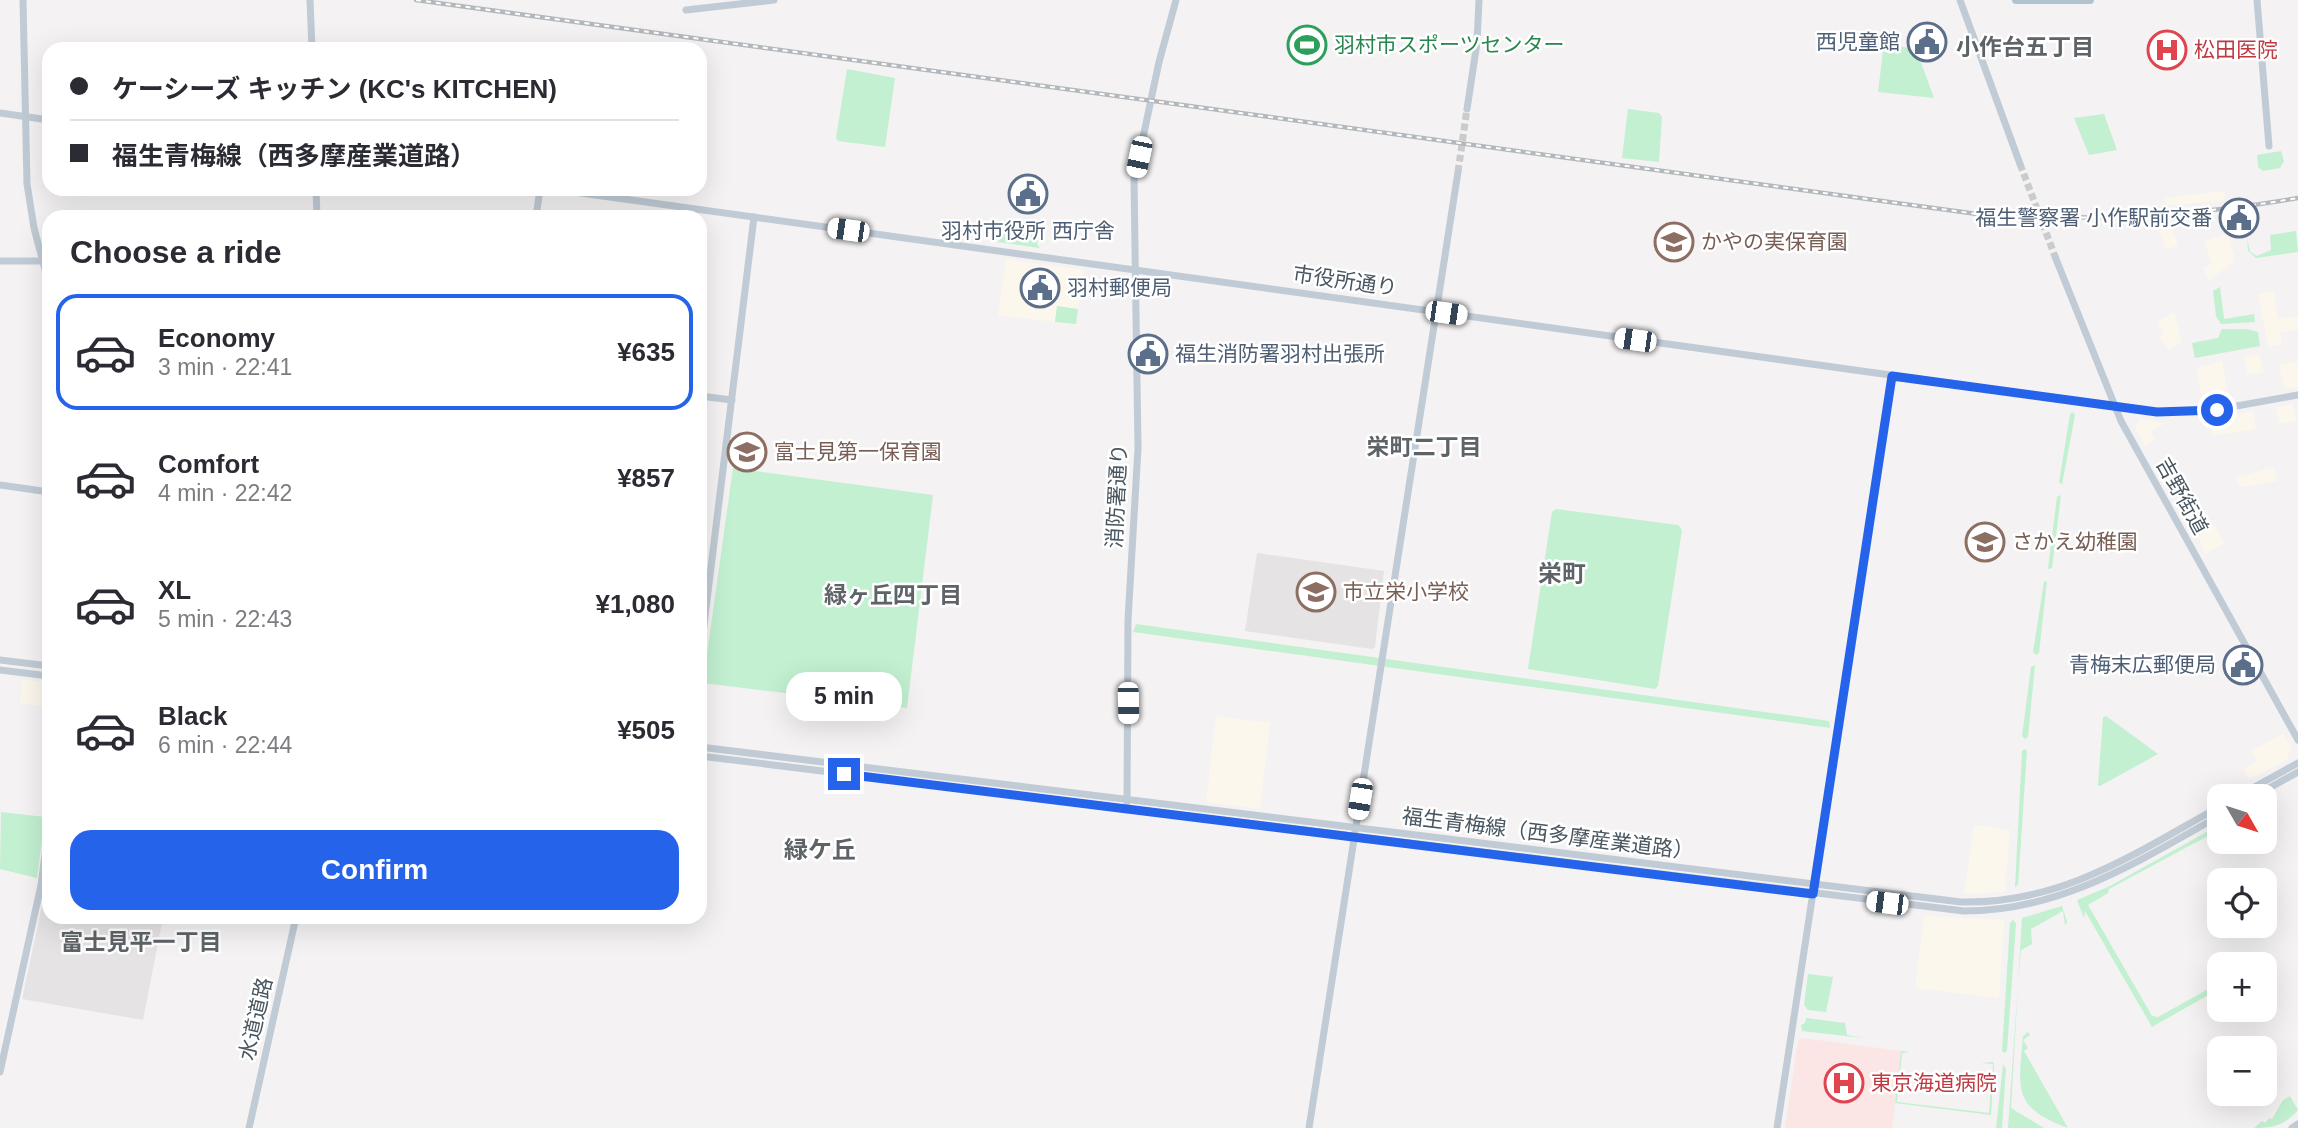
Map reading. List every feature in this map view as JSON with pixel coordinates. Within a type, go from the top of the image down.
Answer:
[{"type":"main road","points":[[2016,0],[2090,0]]},
{"type":"street","points":[[23,0],[24,117],[30,206],[42,247]]},
{"type":"street","points":[[310,0],[312,42]]},
{"type":"street","points":[[686,10],[774,0]]},
{"type":"street","name":"消防署通り","points":[[1126,809],[1128,620],[1138,449],[1134,185],[1159,62],[1176,0]]},
{"type":"street","points":[[1467,109],[1477,43],[1479,0]]},
{"type":"street","points":[[1961,0],[2020,164]]},
{"type":"street","points":[[2257,0],[2269,146]]},
{"type":"street","points":[[0,113],[42,119]]},
{"type":"street","points":[[1309,1128],[1434,312],[1458,172]]},
{"type":"street","name":"市役所通り","points":[[602,196],[704,210]]},
{"type":"street","name":"市役所通り","points":[[707,210],[2162,413],[2200,412],[2298,395]]},
{"type":"street","points":[[707,600],[754,217]]},
{"type":"street","name":"吉野街道","points":[[2056,259],[2114,407],[2298,740]]},
{"type":"street","points":[[0,261],[42,261]]},
{"type":"street","points":[[1777,1128],[1892,376]]},
{"type":"street","points":[[707,397],[732,400]]},
{"type":"street","points":[[0,485],[42,491]]},
{"type":"street","points":[[0,660],[42,665]]},
{"type":"street","points":[[0,670],[42,675]]},
{"type":"street","name":"福生青梅線（西多摩産業道路）","points":[[707,748],[1939,900],[1993,901],[2053,891],[2098,873],[2170,834],[2207,820]]},
{"type":"street","name":"福生青梅線（西多摩産業道路）","points":[[707,757],[1938,910],[1994,910],[2057,899],[2103,880],[2192,826]]},
{"type":"street","points":[[2260,784],[2298,763]]},
{"type":"street","points":[[2276,784],[2298,772]]},
{"type":"street","points":[[2192,826],[2207,815]]},
{"type":"street","points":[[1723,883],[1724,874]]},
{"type":"street","points":[[0,1072],[42,877]]},
{"type":"street","points":[[1911,906],[1913,897]]},
{"type":"street","points":[[1938,910],[1939,900]]},
{"type":"street","name":"水道道路","points":[[249,1128],[294,924]]},
{"type":"street","points":[[2291,1128],[2298,1124]]},
{"type":"shaded area","points":[[2224,191],[2225,200],[2166,206],[2165,198]]},
{"type":"shaded area","points":[[2156,219],[2169,219],[2178,246],[2165,249]]},
{"type":"shaded area","points":[[2228,233],[2235,261],[2208,281],[2203,268],[2212,264],[2204,242]]},
{"type":"shaded area","points":[[1006,259],[1084,270],[1078,309],[1057,306],[1055,322],[998,315]]},
{"type":"shaded area","points":[[2274,291],[2278,319],[2298,316],[2298,330],[2280,333],[2282,344],[2268,347],[2258,294]]},
{"type":"shaded area","points":[[2174,312],[2182,342],[2169,350],[2159,337],[2164,334],[2156,322]]},
{"type":"shaded area","points":[[2259,354],[2264,372],[2247,375],[2244,357]]},
{"type":"shaded area","points":[[2222,361],[2229,400],[2207,403],[2202,400],[2197,368]]},
{"type":"shaded area","points":[[2298,361],[2298,387],[2284,389],[2279,365]]},
{"type":"shaded area","points":[[2292,404],[2297,421],[2279,424],[2276,407]]},
{"type":"shaded area","points":[[2253,411],[2256,429],[2214,436],[2207,421]]},
{"type":"shaded area","points":[[2141,418],[2164,424],[2150,432],[2155,440],[2145,446],[2135,428]]},
{"type":"shaded area","points":[[2274,467],[2277,481],[2241,487],[2235,478]]},
{"type":"shaded area","points":[[2215,525],[2225,543],[2205,554],[2198,536]]},
{"type":"shaded area","name":"市立栄小学校","points":[[1257,553],[1384,571],[1375,647],[1372,649],[1245,631]]},
{"type":"shaded area","points":[[22,680],[42,681],[42,706],[20,703]]},
{"type":"shaded area","points":[[1216,716],[1270,723],[1260,809],[1206,802]]},
{"type":"shaded area","points":[[2283,733],[2291,746],[2287,760],[2249,779],[2243,769],[2257,761],[2252,751]]},
{"type":"shaded area","points":[[1974,825],[2010,830],[2005,892],[1964,894]]},
{"type":"shaded area","points":[[42,905],[42,924],[162,924],[143,1020],[22,999]]},
{"type":"shaded area","points":[[1924,916],[2004,920],[1999,998],[1915,988]]},
{"type":"shaded area","name":"東京海道病院","points":[[1801,1038],[1901,1051],[1892,1128],[1785,1128],[1798,1041]]},
{"type":"green space","points":[[1884,44],[1916,49],[1934,98],[1878,92]]},
{"type":"green space","points":[[847,69],[895,78],[885,147],[838,141],[836,138]]},
{"type":"green space","points":[[1628,109],[1659,113],[1662,117],[1659,162],[1622,158]]},
{"type":"green space","points":[[2104,114],[2117,150],[2089,155],[2074,118]]},
{"type":"green space","points":[[2281,151],[2284,161],[2280,168],[2263,171],[2258,167],[2257,155]]},
{"type":"green space","points":[[1010,224],[1040,228],[1037,244],[1040,248],[998,242]]},
{"type":"green space","points":[[2296,231],[2298,252],[2256,258],[2248,251],[2247,238],[2250,252],[2257,256],[2271,250],[2270,235]]},
{"type":"green space","points":[[2220,287],[2224,319],[2254,314],[2255,322],[2221,324],[2216,316],[2213,291]]},
{"type":"green space","points":[[1057,306],[1078,309],[1076,324],[1055,322]]},
{"type":"green space","points":[[2222,329],[2258,332],[2260,346],[2195,358],[2192,343],[2218,338]]},
{"type":"green space","points":[[2073,412],[2075,415],[2062,485],[2059,482],[2070,414]]},
{"type":"green space","points":[[733,468],[933,495],[907,708],[707,683],[707,654]]},
{"type":"green space","points":[[2061,495],[2052,568],[2048,569],[2057,497]]},
{"type":"green space","points":[[1556,509],[1678,525],[1682,530],[1658,686],[1655,689],[1528,669],[1552,512]]},
{"type":"green space","points":[[2047,581],[2039,653],[2036,655],[2033,652],[2044,582]]},
{"type":"green space","points":[[1136,624],[1829,721],[1830,728],[1133,632]]},
{"type":"green space","points":[[2035,665],[2028,737],[2025,739],[2022,736],[2031,667]]},
{"type":"green space","points":[[2106,716],[2158,754],[2100,786],[2103,717]]},
{"type":"green space","points":[[2022,751],[2027,751],[2018,885],[2015,887]]},
{"type":"green space","points":[[1,812],[42,817],[37,878],[0,869]]},
{"type":"green space","points":[[2207,832],[2207,836],[2109,889],[2108,893],[2088,905],[2152,1016],[2158,1017],[2207,990],[2207,996],[2152,1027],[2085,911],[2084,918],[2077,900],[2110,886]]},
{"type":"green space","points":[[2062,906],[2067,922],[2065,925],[2063,911],[2031,929],[2032,944],[2021,950],[2018,984],[2022,918]]},
{"type":"green space","points":[[2013,920],[2016,923],[2007,1051],[2004,1053],[2010,923]]},
{"type":"green space","points":[[1808,974],[1833,977],[1826,1012],[1808,1010],[1804,1005]]},
{"type":"green space","points":[[2018,985],[2011,1108],[2044,1128],[2008,1128]]},
{"type":"green space","points":[[1806,1018],[1845,1023],[1847,1035],[1864,1038],[1802,1031],[1801,1025]]},
{"type":"green space","points":[[2028,1032],[2030,1035],[2023,1040],[2028,1048],[2024,1051],[2068,1128],[2036,1112],[2023,1094],[2020,1069],[2023,1036]]},
{"type":"green space","points":[[1901,1051],[1910,1052],[1902,1053],[1897,1102],[1989,1113],[1993,1064],[1981,1063],[1993,1062],[1994,1065],[1991,1115],[1895,1103]]},
{"type":"green space","points":[[2003,1065],[2006,1068],[2002,1128],[1996,1128]]},
{"type":"green space","points":[[2290,1096],[2298,1110],[2294,1115],[2279,1124],[2254,1128],[2262,1121],[2265,1123],[2269,1118],[2272,1119],[2283,1100]]},
{"type":"tunnel","points":[[1458,172],[1467,109]]},
{"type":"tunnel","points":[[2020,164],[2056,259]]},
{"type":"railway","points":[[416,0],[1977,214],[2138,216],[2298,198]]},
{"type":"place","name":"西児童館","points":[[1927,42]]},
{"type":"place","name":"羽村市スポーツセンター","points":[[1307,45]]},
{"type":"place","name":"松田医院","points":[[2167,50]]},
{"type":"place","name":"羽村市役所 西庁舎","points":[[1028,194]]},
{"type":"place","name":"福生警察署 小作駅前交番","points":[[2239,218]]},
{"type":"place","name":"かやの実保育園","points":[[1674,242]]},
{"type":"place","name":"羽村郵便局","points":[[1040,288]]},
{"type":"place","name":"福生消防署羽村出張所","points":[[1148,354]]},
{"type":"place","name":"富士見第一保育園","points":[[747,452]]},
{"type":"place","name":"さかえ幼稚園","points":[[1985,542]]},
{"type":"place","name":"市立栄小学校","points":[[1316,592]]},
{"type":"place","name":"青梅末広郵便局","points":[[2243,665]]},
{"type":"place","name":"東京海道病院","points":[[1844,1083]]},
{"type":"district","name":"小作台五丁目","points":[[2025,47]]},
{"type":"district","name":"栄町二丁目","points":[[1424,447]]},
{"type":"district","name":"栄町","points":[[1562,574]]},
{"type":"district","name":"緑ヶ丘四丁目","points":[[893,595]]},
{"type":"district","name":"緑ケ丘","points":[[820,850]]},
{"type":"district","name":"富士見平一丁目","points":[[141,942]]},
{"type":"route","points":[[844,774],[1813,894],[1892,376],[2157,412],[2217,410]]}]
